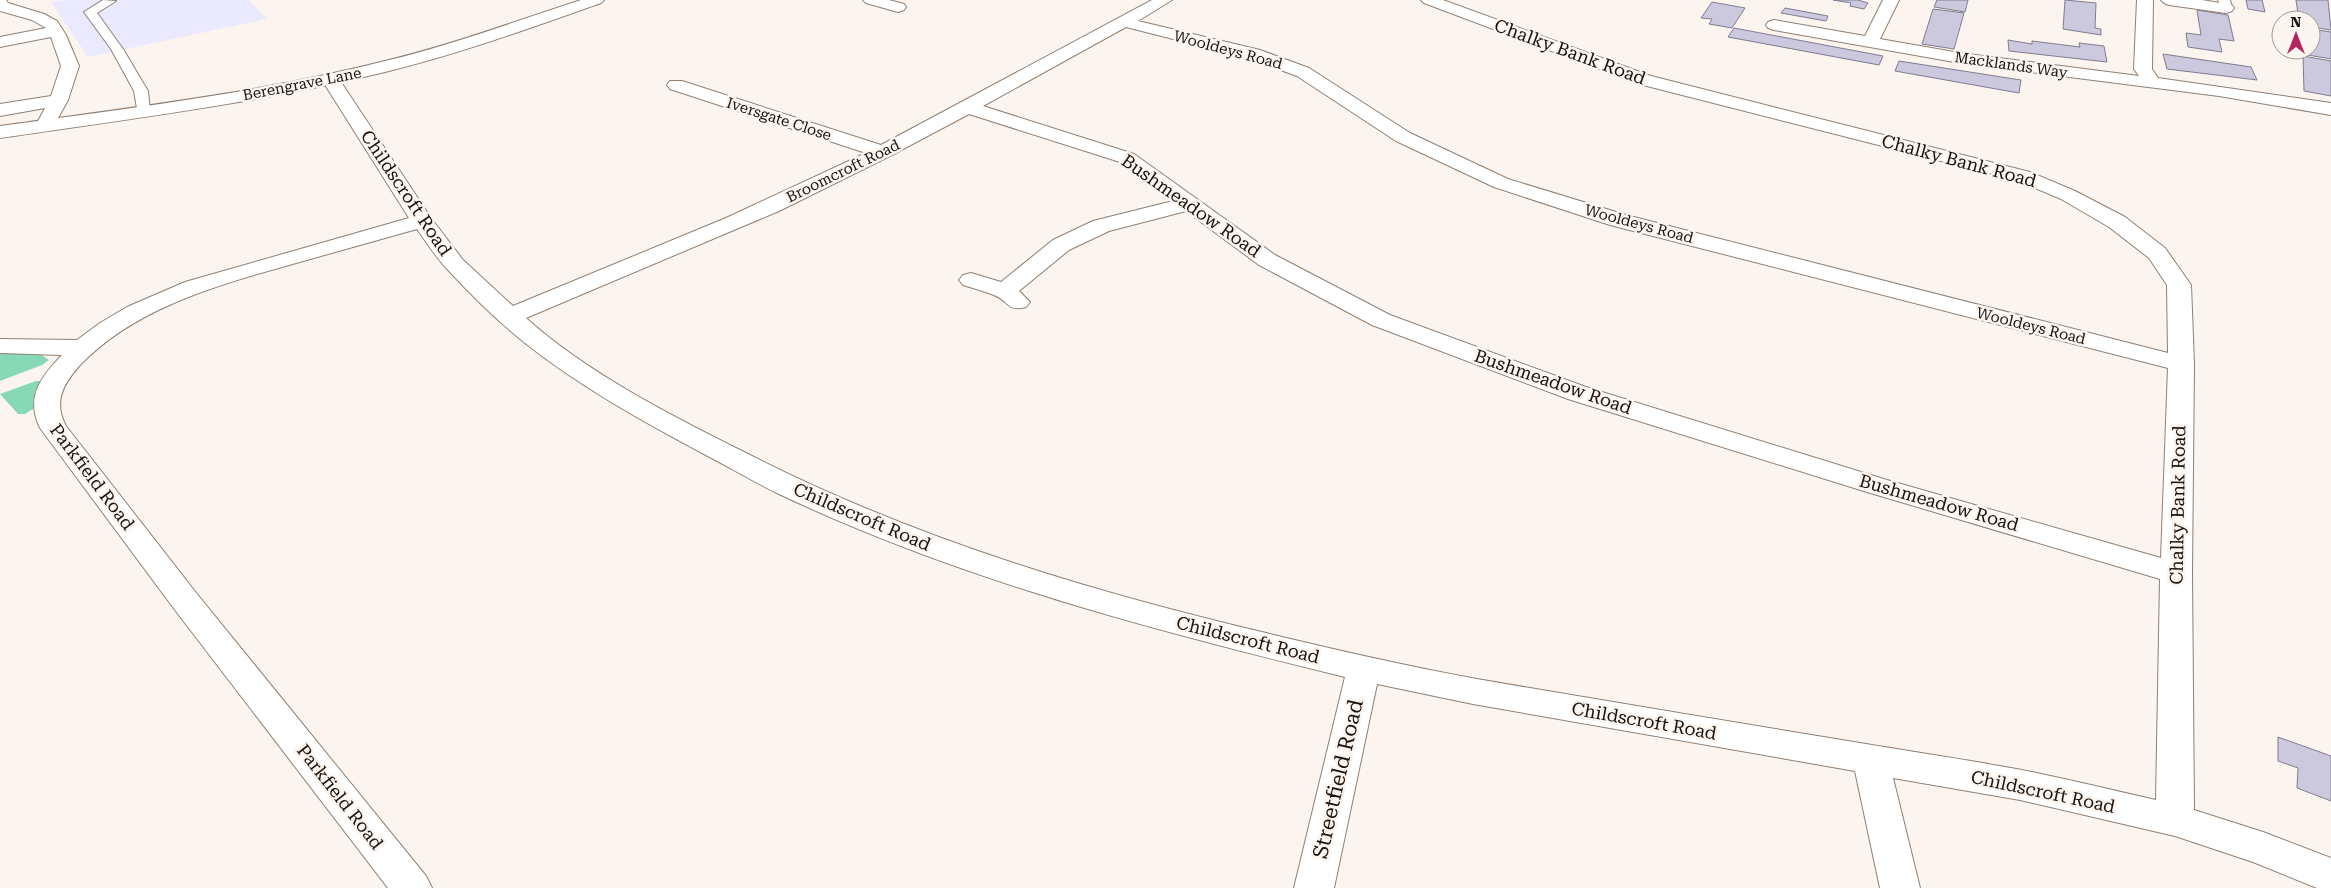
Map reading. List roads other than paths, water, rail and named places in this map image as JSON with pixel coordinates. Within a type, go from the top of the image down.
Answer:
[{"type":"street","name":"Berengrave Lane","points":[[0,132],[259,94],[331,80],[433,54],[596,0]]},
{"type":"street","name":"Broomcroft Road","points":[[509,316],[717,230],[806,190],[967,107],[1164,0]]},
{"type":"street","name":"Chalky Bank Road","points":[[1429,0],[1554,48],[1645,80],[2023,176],[2068,195],[2117,222],[2156,253],[2179,285],[2181,364],[2176,573],[2175,820]]},
{"type":"street","points":[[1870,42],[1891,0]]},
{"type":"street","points":[[2145,0],[2143,69],[2153,83]]},
{"type":"street","points":[[2169,0],[2225,4]]},
{"type":"street","points":[[0,3],[1,6],[47,21],[55,31],[70,66],[59,100],[45,125]]},
{"type":"street","name":"Wooldeys Road","points":[[1123,22],[1254,54],[1303,72],[1349,100],[1403,137],[1501,183],[1618,220],[2181,364]]},
{"type":"street","name":"Macklands Way","points":[[1774,25],[1960,58],[2153,83],[2331,109]]},
{"type":"street","points":[[0,42],[55,31]]},
{"type":"street","name":"Iversgate Close","points":[[696,77],[668,89],[882,152]]},
{"type":"street","name":"Childscroft Road","points":[[331,80],[422,221],[454,265],[534,338],[580,369],[681,431],[781,483],[875,524],[1003,571],[1099,601],[1219,634],[1364,669],[1472,691],[2020,785],[2175,820],[2263,849],[2331,876]]},
{"type":"street","points":[[0,110],[59,100]]},
{"type":"street","name":"Bushmeadow Road","points":[[967,107],[1127,158],[1267,260],[1381,320],[1586,396],[1877,486],[2176,573]]},
{"type":"street","points":[[971,280],[1012,296],[1061,245],[1101,226],[1188,204]]},
{"type":"street","name":"Parkfield Road","points":[[412,888],[186,602],[54,428],[46,412],[50,390],[66,365],[106,331],[141,310],[190,288],[422,221]]},
{"type":"street","points":[[0,346],[84,348]]},
{"type":"street","name":"Streetfield Road","points":[[1314,888],[1364,669]]},
{"type":"street","points":[[1870,759],[1900,888]]},
{"type":"lane","points":[[110,1],[90,12],[117,49],[141,91],[143,111]]}]
